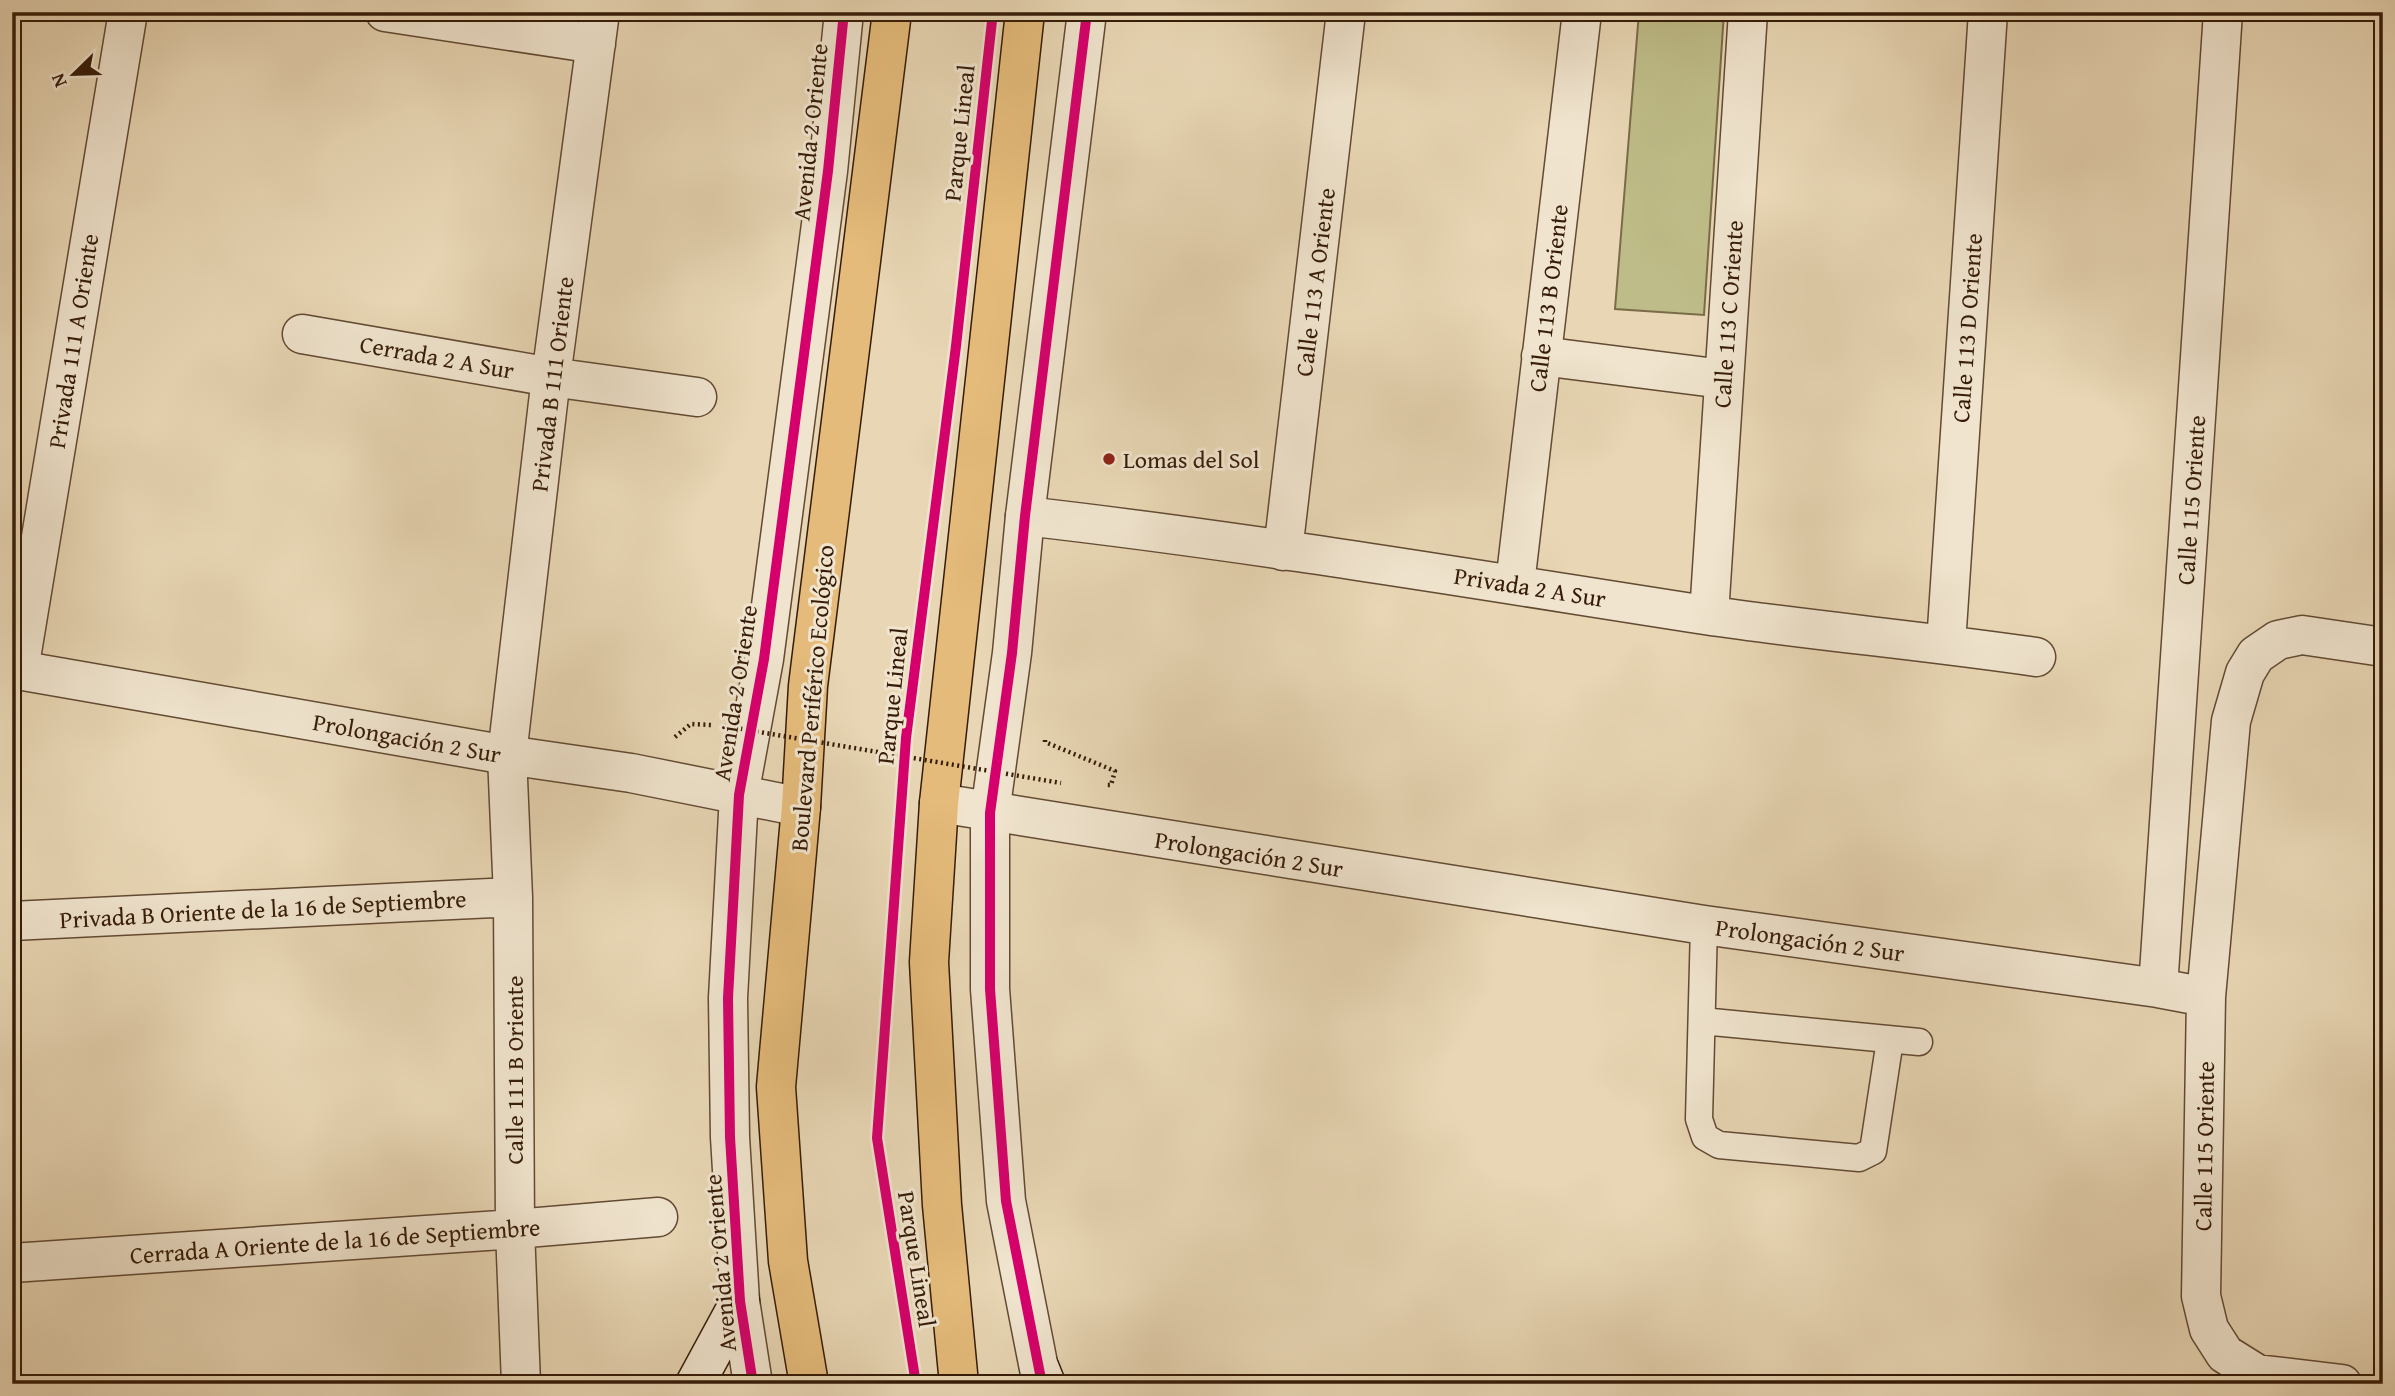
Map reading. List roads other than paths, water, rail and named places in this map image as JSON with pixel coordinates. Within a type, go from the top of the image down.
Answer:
[{"type":"highway","name":"Boulevard Periférico Ecológico","points":[[809,1384],[788,1261],[776,1087],[801,807],[808,686],[892,12]]},
{"type":"highway","points":[[959,1384],[942,1205],[929,962],[939,803],[1025,12]]},
{"type":"street","name":"Privada 111 A Oriente","points":[[16,669],[128,12]]},
{"type":"street","points":[[385,12],[598,28]]},
{"type":"street","name":"Avenida 2 Oriente","points":[[753,1384],[740,1301],[730,1137],[728,998],[739,795],[764,659],[828,171],[844,12]]},
{"type":"street","points":[[1043,1379],[1006,1200],[990,989],[990,813],[1012,653],[1025,516],[1087,12]]},
{"type":"street","name":"Calle 113 A Oriente","points":[[1283,551],[1346,12]]},
{"type":"street","name":"Calle 113 B Oriente","points":[[1515,584],[1582,12]]},
{"type":"street","name":"Calle 113 C Oriente","points":[[1709,615],[1748,12]]},
{"type":"street","name":"Calle 113 D Oriente","points":[[1946,644],[1988,12]]},
{"type":"street","name":"Calle 115 Oriente","points":[[2158,988],[2223,12]]},
{"type":"street","name":"Privada B 111 Oriente","points":[[507,755],[551,377],[598,28]]},
{"type":"street","name":"Cerrada 2 A Sur","points":[[302,334],[551,377],[697,397]]},
{"type":"street","points":[[1541,356],[1723,379]]},
{"type":"street","name":"Privada 2 A Sur","points":[[1025,516],[1515,584],[1709,615],[2036,657]]},
{"type":"street","points":[[2206,997],[2231,721],[2245,673],[2256,655],[2278,640],[2302,635],[2383,647]]},
{"type":"street","name":"Prolongación 2 Sur","points":[[16,669],[507,755],[631,773],[801,807]]},
{"type":"street","name":"Calle 111 B Oriente","points":[[507,755],[513,897],[514,1229],[521,1384]]},
{"type":"street","name":"Prolongación 2 Sur","points":[[939,803],[1704,925],[2206,997]]},
{"type":"street","name":"Privada B Oriente de la 16 de Septiembre","points":[[12,921],[513,897]]},
{"type":"street","name":"Calle 115 Oriente","points":[[2206,997],[2201,1296],[2209,1329],[2225,1354],[2256,1379]]},
{"type":"street","name":"Cerrada A Oriente de la 16 de Septiembre","points":[[12,1264],[657,1217]]},
{"type":"street","points":[[695,1384],[740,1301]]},
{"type":"street","points":[[2256,1379],[2342,1384]]},
{"type":"lane","points":[[1704,925],[1699,1119],[1704,1137],[1719,1146],[1859,1158],[1873,1151],[1890,1040]]},
{"type":"lane","points":[[1702,1021],[1919,1042]]},
{"type":"place","name":"Lomas del Sol","points":[[1109,459]]}]
